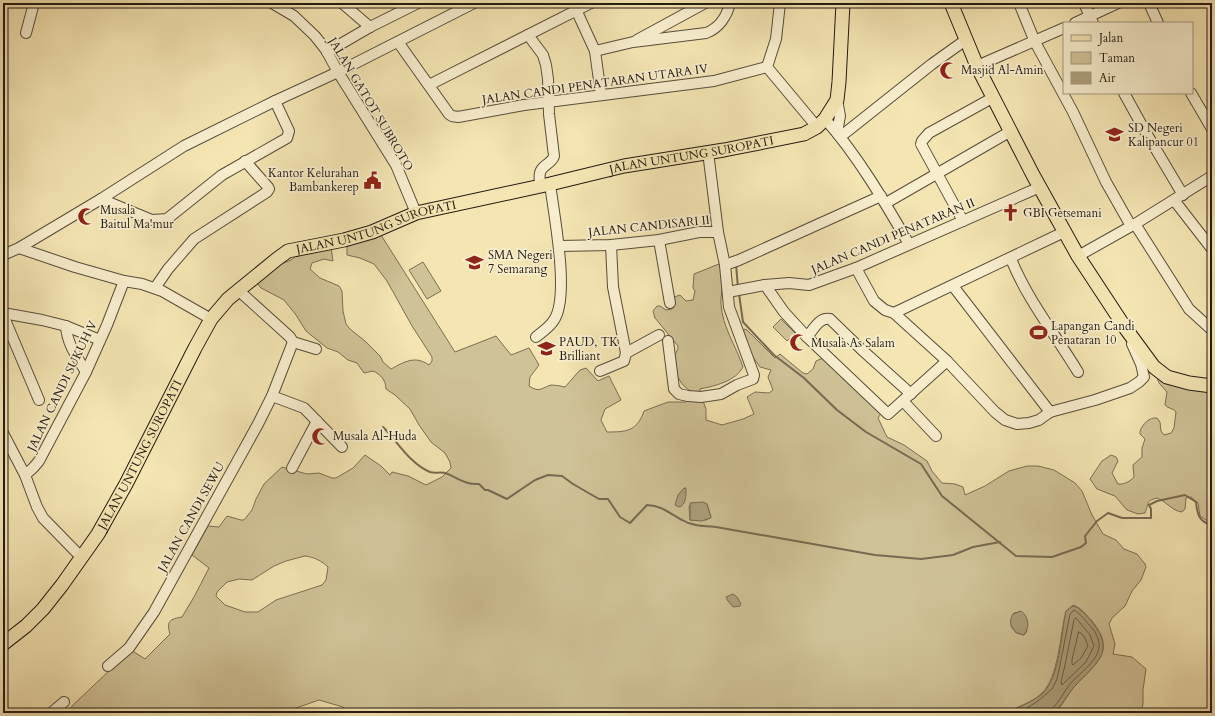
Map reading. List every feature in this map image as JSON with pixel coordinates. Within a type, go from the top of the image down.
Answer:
[{"type":"main road","points":[[821,123],[837,100],[843,3]]},
{"type":"main road","points":[[951,3],[977,66],[1064,232],[1126,329],[1154,367],[1167,377],[1188,383],[1212,386]]},
{"type":"main road","name":"JALAN UNTUNG SUROPATI","points":[[3,644],[26,626],[43,609],[82,558],[98,534],[126,484],[194,348],[211,319],[238,290],[288,251],[344,240],[372,232],[416,213],[545,186],[624,166],[804,134],[821,123]]},
{"type":"street","points":[[26,33],[34,3]]},
{"type":"street","name":"JALAN GATOT SUBROTO","points":[[272,3],[294,16],[315,36],[327,52],[396,165],[416,213]]},
{"type":"street","points":[[342,3],[370,27]]},
{"type":"street","points":[[327,52],[370,27],[418,3]]},
{"type":"street","points":[[3,255],[19,248],[101,200],[184,146],[338,72],[474,3]]},
{"type":"street","points":[[429,85],[528,35],[574,7],[590,3]]},
{"type":"street","points":[[634,42],[705,3]]},
{"type":"street","points":[[595,51],[634,42],[698,35],[710,32],[724,18],[730,3]]},
{"type":"street","points":[[780,3],[776,39],[767,67],[821,123],[839,135],[883,199],[908,244]]},
{"type":"street","points":[[1019,3],[1035,42],[1063,94]]},
{"type":"street","points":[[1084,3],[1092,20]]},
{"type":"street","points":[[1081,22],[1092,20],[1118,3]]},
{"type":"street","points":[[1149,3],[1158,22]]},
{"type":"street","points":[[574,7],[595,51],[601,95]]},
{"type":"street","points":[[977,66],[1063,28]]},
{"type":"street","points":[[528,35],[545,61],[548,75],[554,156],[552,161],[540,172],[545,186],[559,246],[561,297],[554,320],[536,337]]},
{"type":"street","points":[[839,135],[932,64],[967,40]]},
{"type":"street","name":"JALAN CANDI PENATARAN UTARA IV","points":[[398,42],[449,114],[455,117],[518,106],[714,81],[767,67]]},
{"type":"street","points":[[1063,94],[1106,182],[1133,225],[1189,309],[1212,330]]},
{"type":"street","points":[[1125,94],[1145,131],[1178,198],[1212,247]]},
{"type":"street","points":[[1192,94],[1212,129]]},
{"type":"street","points":[[963,221],[921,144],[929,133],[994,97]]},
{"type":"street","points":[[837,100],[840,116],[839,135]]},
{"type":"street","points":[[101,200],[152,220],[167,219],[222,175],[287,138],[289,131],[276,101]]},
{"type":"street","points":[[733,262],[883,199],[937,173],[1011,131]]},
{"type":"street","points":[[668,341],[674,389],[679,394],[701,397],[721,394],[736,385],[753,380],[754,375],[729,307],[735,290],[733,262],[718,232],[708,152]]},
{"type":"street","points":[[156,288],[168,269],[194,239],[267,192],[268,186],[245,161]]},
{"type":"street","points":[[1078,256],[1133,225],[1212,176]]},
{"type":"street","name":"JALAN CANDI PENATARAN II","points":[[735,290],[789,283],[809,285],[856,268],[1040,187]]},
{"type":"street","name":"JALAN CANDISARI II","points":[[559,246],[611,245],[659,240],[699,232],[718,232]]},
{"type":"street","points":[[894,313],[1064,232]]},
{"type":"street","points":[[659,240],[670,303]]},
{"type":"street","points":[[600,371],[624,361],[626,353],[613,287],[611,245]]},
{"type":"street","points":[[19,248],[75,267],[124,281],[156,288],[211,319]]},
{"type":"street","points":[[1011,258],[1030,297],[1078,372]]},
{"type":"street","points":[[856,268],[874,301],[884,310],[894,313],[947,361],[995,412],[1005,420],[1017,424],[1039,420],[1050,412],[1095,400],[1130,388],[1139,382],[1144,377],[1143,370],[1126,329]]},
{"type":"street","name":"JALAN CANDI SUKUH V","points":[[25,475],[39,460],[86,372],[124,281]]},
{"type":"street","points":[[765,285],[784,312],[807,337],[888,414],[947,361]]},
{"type":"street","points":[[953,286],[1050,412]]},
{"type":"street","points":[[238,290],[290,337],[293,342],[316,349]]},
{"type":"street","points":[[3,313],[66,326],[100,340]]},
{"type":"street","points":[[3,318],[39,400]]},
{"type":"street","points":[[807,337],[820,320],[824,318],[830,319],[911,394]]},
{"type":"street","points":[[66,326],[70,347],[86,372]]},
{"type":"street","points":[[626,353],[659,334]]},
{"type":"street","name":"JALAN CANDI SEWU","points":[[108,666],[128,648],[154,612],[272,396],[293,342]]},
{"type":"street","points":[[272,396],[304,408],[342,447]]},
{"type":"street","points":[[903,401],[936,436]]},
{"type":"street","points":[[292,468],[317,421]]},
{"type":"street","points":[[3,433],[25,475],[37,507],[43,518],[82,558]]},
{"type":"street","points":[[51,713],[64,702]]},
{"type":"green space","points":[[381,235],[455,352],[496,336],[511,355],[529,348],[539,365],[530,377],[529,386],[538,390],[551,385],[565,387],[580,370],[586,368],[598,381],[609,376],[621,400],[605,409],[601,420],[607,432],[620,432],[630,429],[638,423],[644,411],[668,402],[686,402],[691,392],[682,384],[675,372],[673,358],[678,346],[655,318],[653,311],[657,306],[660,306],[666,310],[672,309],[672,298],[680,295],[686,301],[693,300],[695,291],[693,288],[694,274],[719,264],[723,275],[721,299],[722,312],[743,367],[740,372],[730,379],[700,389],[706,409],[706,420],[722,425],[743,419],[754,414],[747,397],[755,392],[769,393],[773,390],[768,377],[771,370],[760,367],[754,359],[744,339],[744,329],[747,330],[775,358],[780,354],[803,373],[807,374],[813,369],[816,361],[823,358],[882,412],[878,418],[887,437],[904,445],[927,461],[932,471],[942,483],[955,484],[963,487],[965,495],[985,486],[1009,471],[1027,466],[1038,466],[1054,470],[1075,483],[1082,491],[1092,515],[1103,534],[1116,540],[1124,549],[1137,554],[1146,567],[1141,580],[1132,591],[1125,606],[1112,618],[1109,624],[1115,644],[1113,654],[1132,657],[1146,669],[1141,713],[1054,713],[1074,687],[1095,664],[1103,650],[1103,642],[1100,632],[1084,612],[1073,605],[1066,611],[1055,667],[1052,678],[1047,687],[1033,700],[1005,713],[349,713],[343,707],[319,700],[282,713],[69,713],[72,706],[131,650],[145,659],[170,634],[168,626],[170,621],[182,617],[209,568],[192,555],[208,526],[219,527],[227,516],[244,520],[252,510],[264,484],[282,467],[307,474],[319,473],[336,478],[353,468],[365,455],[381,466],[390,475],[392,472],[408,476],[426,485],[442,477],[451,468],[450,462],[445,453],[431,442],[410,409],[386,389],[384,380],[378,374],[373,371],[364,373],[357,363],[348,360],[338,352],[327,348],[306,331],[284,300],[261,288],[257,283],[271,268],[291,260],[304,250],[331,247],[333,261],[324,259],[312,263],[310,269],[320,278],[339,286],[342,291],[343,311],[346,324],[350,329],[365,341],[391,369],[405,362],[414,360],[419,360],[429,365],[432,361],[432,357],[412,326],[387,281],[374,264],[360,258],[347,255],[347,242]],"holes":[[[707,504],[711,517],[706,520],[690,520],[689,506]],[[305,556],[312,557],[328,567],[326,580],[322,585],[276,600],[258,612],[245,612],[225,605],[216,596],[217,592],[227,582],[239,579],[252,580],[274,566]],[[1019,612],[1027,631],[1024,635],[1016,633],[1011,626],[1014,613]]]},
{"type":"green space","points":[[423,262],[441,291],[427,299],[409,270]]},
{"type":"green space","points":[[781,319],[795,333],[787,341],[773,327]]},
{"type":"green space","points":[[1157,377],[1212,392],[1212,524],[1200,516],[1198,503],[1191,497],[1186,498],[1185,509],[1182,512],[1175,510],[1157,498],[1148,503],[1145,513],[1138,514],[1127,510],[1115,496],[1097,489],[1090,479],[1102,461],[1111,455],[1116,457],[1118,461],[1112,473],[1118,484],[1129,481],[1134,477],[1133,465],[1142,457],[1142,448],[1145,439],[1140,434],[1140,431],[1149,420],[1157,418],[1160,422],[1161,431],[1164,435],[1171,433],[1174,428],[1176,412],[1165,405],[1167,392],[1159,383]]},
{"type":"water","points":[[684,488],[686,488],[685,500],[679,507],[675,505],[678,495]]},
{"type":"water","points":[[703,502],[707,504],[711,518],[701,521],[690,520],[690,503]]},
{"type":"water","points":[[733,594],[737,597],[741,604],[740,606],[733,607],[728,601],[726,597]]},
{"type":"water","points":[[1073,606],[1083,612],[1092,622],[1099,632],[1103,642],[1103,650],[1096,664],[1072,689],[1054,712],[1006,713],[1033,700],[1042,694],[1048,687],[1053,678],[1059,655],[1066,611]]},
{"type":"water","points":[[1021,611],[1026,616],[1028,622],[1024,635],[1014,630],[1011,625],[1011,618],[1013,614]]},
{"type":"waterway","points":[[736,264],[738,288]]},
{"type":"waterway","points":[[739,294],[743,322],[774,355],[804,378],[837,410],[866,432],[921,464],[942,496],[1016,556],[1052,557],[1081,547],[1086,543],[1085,536],[1097,521],[1108,513],[1122,518],[1151,518],[1151,509],[1149,505],[1157,501],[1185,495],[1196,502],[1198,514],[1201,520],[1212,525]]},
{"type":"waterway","points":[[383,427],[416,464],[430,472],[445,473],[467,483],[479,484],[485,490],[507,499],[535,480],[548,475],[562,476],[599,499],[608,499],[620,517],[630,523],[647,505],[662,508],[694,525],[716,527],[875,555],[921,559],[953,555],[973,547],[1000,542]]},
{"type":"place","name":"Masjid Al-Amin","points":[[948,70]]},
{"type":"place","name":"SD Negeri Kalipancur 01","points":[[1115,135]]},
{"type":"place","name":"Kantor Kelurahan Bambankerep","points":[[372,180]]},
{"type":"place","name":"GBI Getsemani","points":[[1010,213]]},
{"type":"place","name":"Musala Baitul Ma'mur","points":[[87,217]]},
{"type":"place","name":"SMA Negeri 7 Semarang","points":[[475,262]]},
{"type":"place","name":"Lapangan Candi Penataran 10","points":[[1038,333]]},
{"type":"place","name":"Musala As Salam","points":[[798,343]]},
{"type":"place","name":"PAUD, TK Brilliant","points":[[546,349]]},
{"type":"place","name":"Musala Al-Huda","points":[[320,436]]}]
